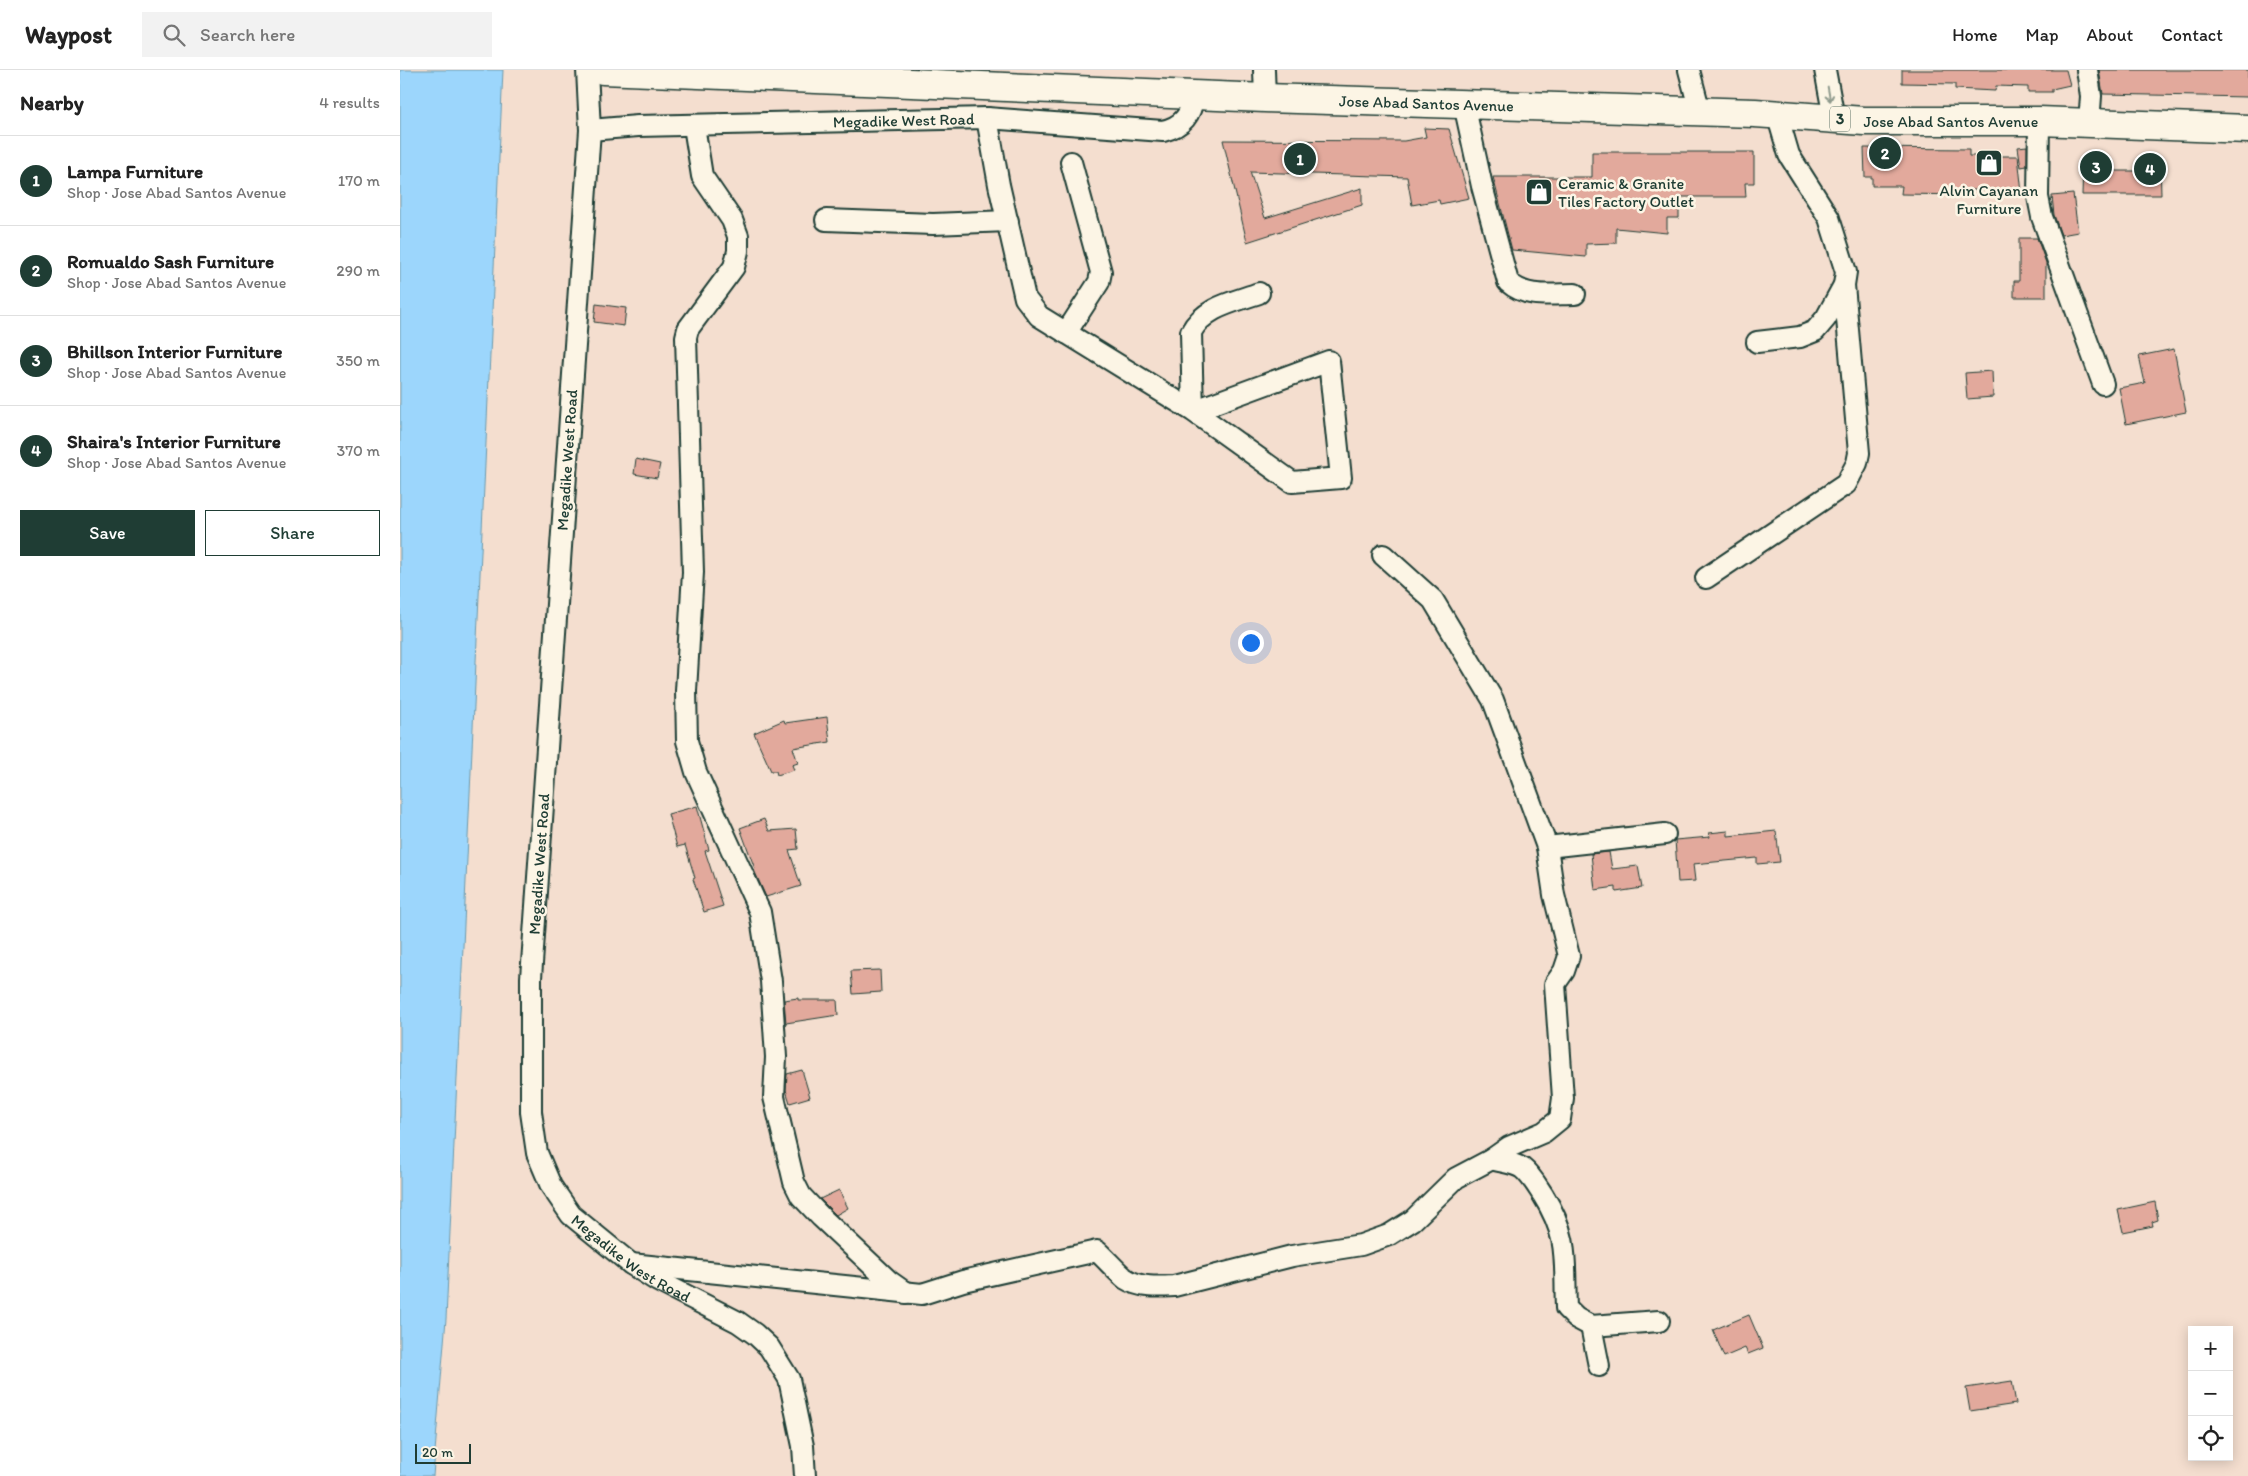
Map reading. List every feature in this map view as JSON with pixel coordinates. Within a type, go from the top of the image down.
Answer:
[{"type":"highway","name":"Jose Abad Santos Avenue","points":[[603,70],[1265,98],[1777,114],[1864,121],[2039,121],[2248,129]]},
{"type":"street","name":"Megadike West Road","points":[[587,70],[590,130],[531,978],[531,1112],[537,1154],[551,1186],[571,1215],[631,1264],[656,1280],[738,1322],[769,1347],[789,1379],[803,1446],[805,1476]]},
{"type":"street","points":[[1264,70],[1265,98]]},
{"type":"street","points":[[1689,70],[1700,112]]},
{"type":"street","points":[[1825,70],[1834,118]]},
{"type":"street","points":[[2087,70],[2091,96],[2089,123]]},
{"type":"street","name":"Megadike West Road","points":[[590,130],[638,126],[987,118],[1163,131],[1183,123],[1189,114],[1194,95]]},
{"type":"street","points":[[1464,104],[1482,186],[1508,282],[1515,289],[1526,294],[1575,294]]},
{"type":"street","points":[[1706,578],[1846,484],[1857,463],[1859,453],[1844,285],[1846,272],[1843,259],[1829,218],[1789,155],[1777,114]]},
{"type":"street","points":[[987,118],[1025,298],[1039,316],[1193,411],[1292,482],[1341,478],[1329,361],[1193,411]]},
{"type":"street","points":[[2039,121],[2038,197],[2042,216],[2103,384]]},
{"type":"street","points":[[694,126],[702,176],[732,220],[738,236],[738,251],[734,267],[688,329],[686,337],[693,572],[686,691],[687,741],[696,772],[760,912],[771,981],[776,1057],[774,1097],[794,1182],[801,1196],[821,1217],[889,1281],[907,1293]]},
{"type":"street","points":[[1066,333],[1099,282],[1101,272],[1070,162]]},
{"type":"street","points":[[826,220],[933,224],[1008,221]]},
{"type":"street","points":[[1757,342],[1800,336],[1815,331],[1826,318],[1844,285]]},
{"type":"street","points":[[1193,411],[1191,332],[1197,321],[1210,311],[1259,293]]},
{"type":"street","points":[[631,1264],[922,1294],[963,1281],[1098,1250],[1126,1279],[1144,1285],[1159,1287],[1190,1283],[1292,1256],[1361,1245],[1389,1235],[1413,1220],[1456,1178],[1492,1159],[1509,1147],[1544,1132],[1560,1119],[1563,1098],[1555,984],[1564,971],[1569,956],[1554,895],[1547,847],[1493,700],[1433,600],[1383,555]]},
{"type":"street","points":[[1547,847],[1665,834]]},
{"type":"street","points":[[1492,1159],[1521,1167],[1534,1180],[1551,1208],[1562,1235],[1567,1266],[1565,1280],[1566,1308],[1576,1318],[1592,1326],[1658,1321]]},
{"type":"street","points":[[1592,1326],[1600,1366]]},
{"type":"water","points":[[400,70],[503,70],[446,1319],[433,1476],[400,1476]]},
{"type":"building","points":[[1902,70],[2066,70],[2070,85],[2052,89],[2052,92],[2028,92],[2028,87],[1996,86],[1995,91],[1955,89],[1955,84],[1902,83]]},
{"type":"building","points":[[2099,70],[2248,70],[2248,97],[2103,94]]},
{"type":"building","points":[[1424,128],[1449,129],[1469,198],[1440,204],[1439,200],[1412,205],[1407,177],[1250,172],[1265,218],[1362,188],[1362,205],[1247,242],[1223,140],[1404,141],[1426,137]]},
{"type":"building","points":[[2027,146],[2027,166],[2021,167],[2018,147]]},
{"type":"building","points":[[1864,148],[1969,149],[1969,156],[2018,156],[2022,193],[2000,195],[1999,190],[1969,190],[1969,195],[1901,194],[1902,186],[1872,186],[1872,177],[1865,177]]},
{"type":"building","points":[[1592,152],[1754,152],[1754,183],[1745,183],[1746,197],[1679,197],[1679,218],[1667,218],[1667,233],[1616,228],[1616,243],[1586,244],[1586,257],[1512,250],[1493,177],[1592,177]]},
{"type":"building","points":[[2137,162],[2160,162],[2161,195],[2082,195],[2083,166],[2104,164],[2104,171],[2138,171]]},
{"type":"building","points":[[2073,194],[2078,232],[2061,235],[2054,215],[2052,196]]},
{"type":"building","points":[[2019,238],[2037,238],[2046,263],[2046,297],[2014,297],[2014,281],[2019,281]]},
{"type":"building","points":[[596,304],[626,308],[624,326],[594,322]]},
{"type":"building","points":[[2174,349],[2186,412],[2126,424],[2119,388],[2145,383],[2139,356]]},
{"type":"building","points":[[1992,371],[1993,397],[1967,399],[1965,373]]},
{"type":"building","points":[[636,459],[660,464],[657,478],[634,474]]},
{"type":"building","points":[[827,717],[830,742],[793,748],[798,763],[792,765],[794,770],[777,775],[776,771],[771,771],[754,733],[784,720],[785,723]]},
{"type":"building","points":[[697,806],[709,850],[705,851],[723,906],[704,912],[693,879],[695,878],[685,845],[677,847],[668,814]]},
{"type":"building","points":[[764,819],[769,831],[796,829],[798,849],[789,850],[801,886],[766,897],[754,870],[740,828]]},
{"type":"building","points":[[1728,831],[1728,836],[1776,831],[1780,862],[1757,864],[1757,858],[1693,864],[1695,881],[1678,882],[1675,840],[1710,837],[1709,833]]},
{"type":"building","points":[[1609,852],[1612,869],[1638,866],[1642,888],[1616,892],[1616,887],[1595,890],[1591,854]]},
{"type":"building","points":[[880,970],[881,992],[853,994],[851,971]]},
{"type":"building","points":[[798,998],[798,1000],[837,1000],[838,1015],[786,1023],[784,1000]]},
{"type":"building","points":[[802,1070],[810,1097],[790,1103],[786,1090],[787,1074]]},
{"type":"building","points":[[839,1190],[848,1208],[836,1215],[820,1199]]},
{"type":"building","points":[[2155,1202],[2158,1220],[2152,1222],[2153,1226],[2123,1232],[2118,1210]]},
{"type":"building","points":[[1749,1315],[1763,1348],[1748,1354],[1745,1348],[1724,1357],[1713,1330]]},
{"type":"building","points":[[2012,1381],[2016,1404],[1970,1411],[1966,1388]]},
{"type":"place","name":"Romualdo Sash Furniture","points":[[1885,153]]},
{"type":"place","name":"Lampa Furniture","points":[[1300,159]]},
{"type":"place","name":"Alvin Cayanan Furniture","points":[[1989,163]]},
{"type":"place","name":"Bhillson Interior Furniture","points":[[2096,167]]},
{"type":"place","name":"Shaira's Interior Furniture","points":[[2150,169]]},
{"type":"place","name":"Ceramic & Granite Tiles Factory Outlet","points":[[1539,192]]}]
